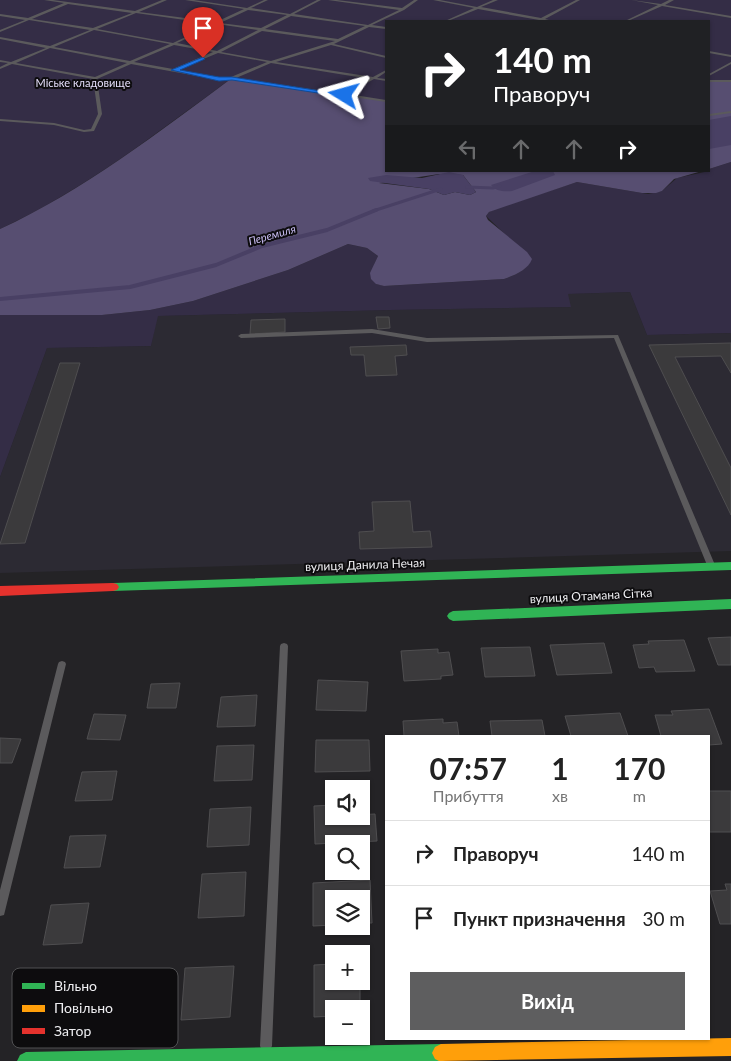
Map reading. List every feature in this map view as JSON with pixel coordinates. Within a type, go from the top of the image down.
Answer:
[{"type":"street","name":"вулиця Данила Нечая","points":[[0,591],[731,566]]},
{"type":"street","name":"вулиця Отамана Сітка","points":[[453,616],[731,604]]},
{"type":"street","points":[[26,1061],[731,1047]]},
{"type":"lane","points":[[46,0],[338,40]]},
{"type":"lane","points":[[0,31],[75,0]]},
{"type":"lane","points":[[0,68],[165,0]]},
{"type":"lane","points":[[187,0],[292,13],[385,28]]},
{"type":"lane","points":[[0,60],[94,78],[173,44],[266,0]]},
{"type":"lane","points":[[174,70],[217,52],[319,0]]},
{"type":"lane","points":[[330,0],[403,9]]},
{"type":"lane","points":[[232,78],[267,63],[331,44],[403,9],[416,0]]},
{"type":"lane","points":[[435,0],[540,20],[578,0]]},
{"type":"lane","points":[[448,20],[496,0]]},
{"type":"lane","points":[[633,0],[731,17]]},
{"type":"lane","points":[[628,20],[672,0]]},
{"type":"lane","points":[[0,15],[97,29],[267,63],[385,80]]},
{"type":"lane","points":[[714,19],[719,15]]},
{"type":"lane","points":[[0,38],[219,79],[232,78],[385,101]]},
{"type":"lane","points":[[331,44],[385,57]]},
{"type":"lane","points":[[710,52],[731,56]]},
{"type":"lane","points":[[710,74],[731,63]]},
{"type":"lane","points":[[344,95],[385,72]]},
{"type":"lane","points":[[0,120],[54,124],[84,131],[93,130],[100,114],[94,78]]},
{"type":"lane","points":[[710,81],[731,81]]},
{"type":"lane","points":[[710,116],[731,112]]},
{"type":"lane","points":[[240,336],[372,331],[427,340],[616,336],[712,567]]},
{"type":"lane","points":[[266,1056],[284,646]]},
{"type":"lane","points":[[0,911],[62,664]]},
{"type":"shaded area","points":[[232,78],[385,101],[385,172],[698,172],[674,179],[662,191],[656,193],[642,193],[577,182],[489,212],[486,216],[488,220],[527,252],[532,259],[517,274],[504,279],[384,286],[376,284],[371,279],[370,273],[378,256],[367,248],[348,244],[288,270],[193,301],[150,310],[102,315],[0,315],[0,229],[31,214],[91,179]],"holes":[[[439,174],[463,175],[476,192],[470,195],[455,192],[444,195],[429,189],[379,183]]]},
{"type":"shaded area","points":[[710,81],[731,81],[731,162],[710,169]]},
{"type":"shaded area","points":[[731,116],[731,145],[710,149],[710,120]]},
{"type":"shaded area","points":[[449,172],[463,175],[476,192],[470,195],[455,192],[444,195],[429,189],[370,181],[368,178],[386,175],[422,178]]},
{"type":"shaded area","points":[[532,172],[554,172],[555,175],[512,191],[500,191],[491,185]]},
{"type":"shaded area","points":[[630,292],[647,335],[731,333],[731,551],[0,573],[0,477],[47,348],[151,346],[157,316],[570,307],[567,294]]},
{"type":"green space","name":"Міське кладовище","points":[[0,0],[731,0],[731,81],[710,81],[710,20],[385,20],[385,101],[232,78],[91,178],[31,214],[0,229]]},
{"type":"green space","points":[[731,162],[731,333],[647,335],[630,292],[568,294],[571,307],[158,316],[151,346],[47,348],[0,477],[0,315],[102,315],[150,310],[193,301],[288,270],[348,244],[367,248],[378,256],[374,265],[376,284],[385,286],[504,279],[524,269],[531,259],[486,216],[489,212],[577,182],[648,194],[662,191],[677,178],[710,172],[710,169]]},
{"type":"building","points":[[376,317],[389,317],[390,328],[378,329]]},
{"type":"building","points":[[285,319],[285,332],[250,334],[251,320]]},
{"type":"building","points":[[731,343],[731,373],[721,356],[675,357],[731,468],[731,515],[649,345]]},
{"type":"building","points":[[406,345],[407,355],[395,356],[397,375],[366,376],[364,355],[351,355],[350,347]]},
{"type":"building","points":[[60,363],[80,363],[25,543],[0,544]]},
{"type":"building","points":[[410,501],[413,532],[430,531],[432,547],[360,549],[359,532],[374,531],[372,502]]},
{"type":"building","points":[[731,637],[731,665],[718,665],[708,638]]},
{"type":"building","points":[[684,640],[695,671],[656,672],[654,667],[639,668],[633,645],[649,644],[648,641]]},
{"type":"building","points":[[604,643],[612,673],[557,675],[550,645]]},
{"type":"building","points":[[530,647],[535,676],[485,677],[481,648]]},
{"type":"building","points":[[438,649],[438,653],[449,652],[453,675],[441,676],[441,679],[404,681],[401,651]]},
{"type":"building","points":[[318,680],[368,682],[366,711],[316,710]]},
{"type":"building","points":[[180,683],[176,708],[147,708],[151,684]]},
{"type":"building","points":[[257,695],[255,726],[217,727],[221,697]]},
{"type":"building","points":[[709,709],[722,744],[710,745],[710,735],[661,735],[655,715],[673,715],[671,711]]},
{"type":"building","points":[[620,713],[628,735],[571,735],[565,716]]},
{"type":"building","points":[[94,714],[126,715],[120,740],[87,739]]},
{"type":"building","points":[[443,719],[443,723],[457,722],[459,735],[404,735],[403,721]]},
{"type":"building","points":[[542,720],[545,735],[492,735],[490,721]]},
{"type":"building","points":[[0,738],[21,739],[12,763],[0,763]]},
{"type":"building","points":[[316,740],[369,740],[370,771],[315,772]]},
{"type":"building","points":[[254,745],[252,780],[214,781],[217,746]]},
{"type":"building","points":[[117,771],[112,800],[75,801],[82,772]]},
{"type":"building","points":[[710,791],[731,791],[731,832],[710,832]]},
{"type":"building","points":[[325,805],[325,825],[370,825],[370,814],[375,814],[377,841],[370,841],[370,835],[325,835],[325,844],[315,844],[314,806]]},
{"type":"building","points":[[251,807],[249,845],[207,847],[210,809]]},
{"type":"building","points":[[106,835],[100,867],[64,868],[70,836]]},
{"type":"building","points":[[246,872],[244,916],[198,918],[202,874]]},
{"type":"building","points":[[370,880],[372,923],[370,923],[370,890],[325,890],[325,925],[313,926],[313,883]]},
{"type":"building","points":[[725,884],[731,884],[731,924],[720,924],[710,891],[727,890]]},
{"type":"building","points":[[89,903],[82,943],[43,945],[51,905]]},
{"type":"building","points":[[325,964],[325,990],[360,990],[360,1000],[325,1000],[325,1016],[314,1017],[314,965]]},
{"type":"building","points":[[234,966],[230,1017],[181,1020],[185,968]]},
{"type":"waterway","name":"Перемиля","points":[[467,187],[493,188],[500,186]]},
{"type":"waterway","name":"Перемиля","points":[[376,210],[441,189]]},
{"type":"waterway","name":"Перемиля","points":[[0,299],[130,287],[216,265],[262,246],[327,230],[376,210]]},
{"type":"traffic: fast","points":[[113,587],[731,566]]},
{"type":"traffic: fast","points":[[453,616],[731,604]]},
{"type":"traffic: fast","points":[[26,1061],[441,1053]]},
{"type":"traffic: slow","points":[[441,1053],[731,1047]]},
{"type":"traffic: jam","points":[[0,591],[113,587]]},
{"type":"route","points":[[203,58],[174,70],[219,79],[232,78],[344,95]]}]
